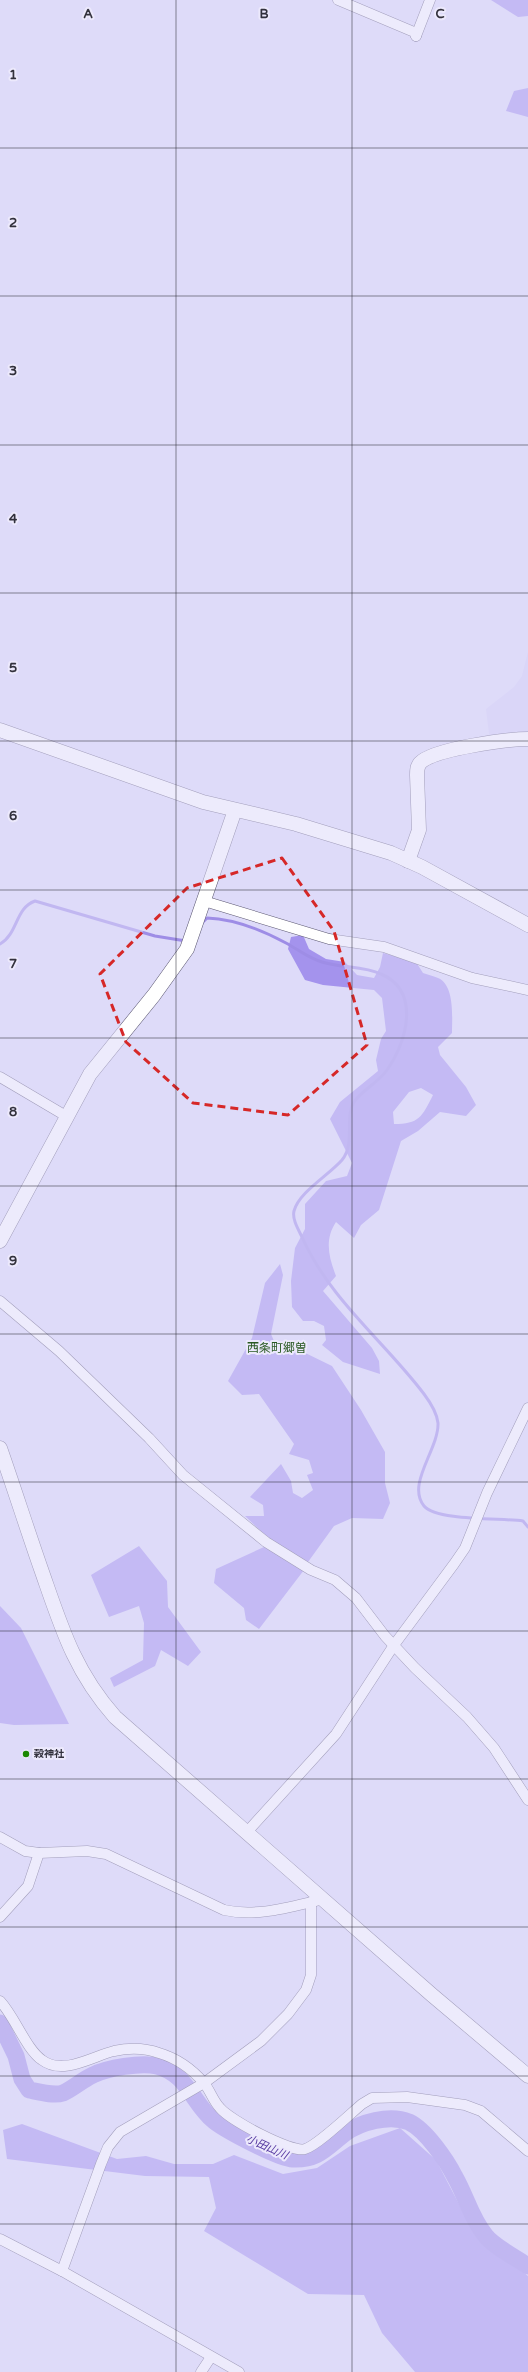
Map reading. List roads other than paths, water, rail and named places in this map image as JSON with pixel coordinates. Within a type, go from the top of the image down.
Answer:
[{"type":"street","points":[[338,0],[414,32],[416,36],[430,0]]},
{"type":"street","points":[[0,730],[163,789],[235,810],[335,835],[408,861],[528,925]]},
{"type":"street","points":[[408,861],[419,830],[417,775],[418,767],[421,762],[455,749],[528,739]]},
{"type":"street","points":[[0,1241],[66,1116],[90,1074],[154,995],[187,949],[235,810]]},
{"type":"street","points":[[204,901],[329,938],[384,947],[472,978],[528,990]]},
{"type":"street","points":[[0,1077],[66,1116]]},
{"type":"street","points":[[0,1301],[59,1351],[149,1438],[183,1476],[266,1542],[306,1567],[335,1580],[356,1598],[394,1645],[467,1716],[494,1748],[528,1800]]},
{"type":"street","points":[[246,1833],[336,1734],[394,1645],[458,1559],[528,1408]]},
{"type":"street","points":[[0,1448],[63,1633],[77,1665],[99,1699],[115,1717],[246,1833],[316,1901],[528,2076]]},
{"type":"street","points":[[0,1837],[25,1851],[39,1853],[87,1851],[106,1854],[224,1910],[236,1912],[261,1912],[316,1901]]},
{"type":"street","points":[[0,1917],[28,1886],[39,1853]]},
{"type":"street","points":[[62,2271],[101,2164],[108,2148],[120,2132],[204,2083],[261,2041],[288,2014],[306,1990],[311,1974],[316,1901]]},
{"type":"street","points":[[0,2001],[34,2052],[48,2063],[53,2065],[76,2064],[114,2051],[138,2049],[158,2052],[174,2059],[192,2071],[204,2083],[219,2108],[232,2118],[292,2149],[306,2148],[362,2104],[372,2098],[407,2097],[464,2104],[481,2111],[528,2151]]},
{"type":"street","points":[[0,2239],[62,2271],[239,2372]]},
{"type":"street","points":[[201,2372],[211,2357]]},
{"type":"waterway","points":[[0,944],[6,940],[28,904],[35,901],[155,936],[186,941]]},
{"type":"waterway","points":[[202,923],[207,918],[227,920],[247,926],[277,938],[317,960],[329,964],[374,971],[394,982],[402,992],[406,1004],[406,1018],[400,1046],[394,1059],[383,1075],[354,1102],[351,1108],[349,1138],[346,1153],[342,1160],[302,1197],[294,1211],[295,1221],[314,1260],[327,1281],[358,1319],[408,1375],[426,1397],[435,1412],[438,1423],[437,1433],[421,1477],[419,1487],[419,1497],[424,1506],[431,1511],[455,1517],[523,1521],[528,1527]]},
{"type":"waterway","name":"小田山川","points":[[0,2023],[16,2056],[22,2079],[29,2090],[59,2094],[67,2091],[99,2072],[133,2065],[157,2066],[176,2075],[183,2082],[200,2106],[214,2121],[253,2143],[276,2154],[293,2159],[302,2159],[315,2155],[327,2148],[344,2134],[358,2126],[375,2120],[393,2119],[409,2122],[416,2126],[429,2139],[441,2155],[459,2184],[472,2214],[485,2235],[499,2248],[528,2266]]},
{"type":"place","name":"穀神社","points":[[26,1754]]},
{"type":"district","name":"西条町郷曽","points":[[277,1348]]}]
